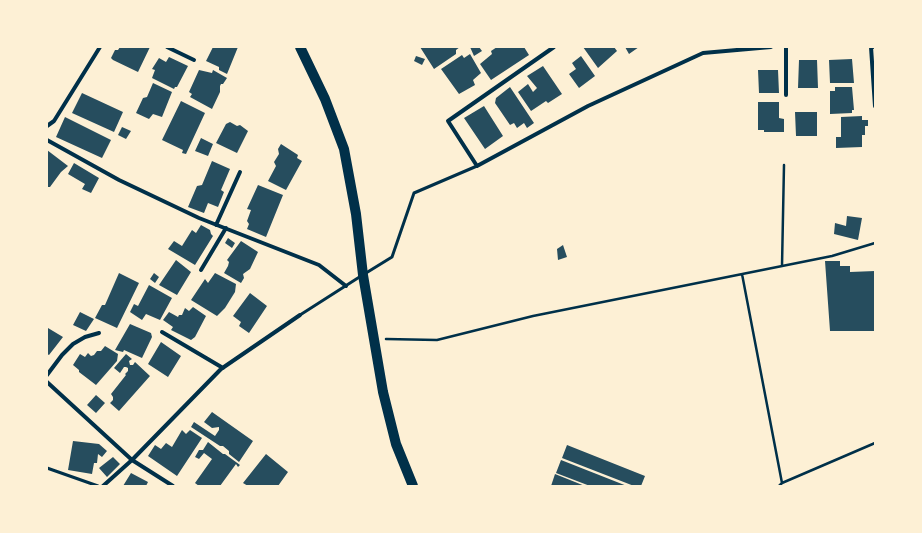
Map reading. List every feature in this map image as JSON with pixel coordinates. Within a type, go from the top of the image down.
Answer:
[{"type":"main road","points":[[300,47],[325,99],[344,149],[356,214],[363,275],[383,392],[396,444],[413,486]]},
{"type":"street","points":[[47,126],[54,121],[100,47]]},
{"type":"street","points":[[167,47],[194,60]]},
{"type":"street","points":[[554,47],[448,121],[477,166],[588,106],[703,53],[771,47]]},
{"type":"street","points":[[786,47],[786,95]]},
{"type":"street","points":[[871,47],[875,106]]},
{"type":"street","points":[[47,140],[119,180],[199,218],[319,265],[346,286]]},
{"type":"street","points":[[216,225],[240,172]]},
{"type":"street","points":[[201,270],[226,228]]},
{"type":"street","points":[[103,486],[132,460],[223,368],[300,316]]},
{"type":"street","points":[[162,332],[223,368]]},
{"type":"street","points":[[47,375],[62,355],[73,344],[85,337],[99,333]]},
{"type":"street","points":[[47,382],[132,460],[173,486]]},
{"type":"lane","points":[[300,316],[392,257],[414,193],[477,166]]},
{"type":"lane","points":[[47,468],[98,486]]},
{"type":"path","points":[[782,266],[784,165]]},
{"type":"path","points":[[374,340],[393,338],[436,340],[533,316],[832,256],[875,243]]},
{"type":"path","points":[[742,274],[782,483]]},
{"type":"path","points":[[778,486],[875,443]]},
{"type":"building","points":[[120,47],[150,47],[138,72],[111,58],[115,50],[118,50]]},
{"type":"building","points":[[213,47],[238,47],[227,74],[219,70],[219,67],[206,61]]},
{"type":"building","points":[[420,47],[460,47],[456,50],[456,54],[434,69]]},
{"type":"building","points":[[470,47],[479,47],[482,51],[474,56]]},
{"type":"building","points":[[497,47],[524,47],[529,55],[491,80],[480,64],[492,54],[491,51]]},
{"type":"building","points":[[583,47],[614,47],[617,51],[598,68]]},
{"type":"building","points":[[625,47],[639,47],[629,54]]},
{"type":"building","points":[[470,54],[481,73],[473,80],[475,85],[459,94],[441,69],[462,55],[464,58]]},
{"type":"building","points":[[416,56],[425,59],[422,65],[414,61]]},
{"type":"building","points":[[581,56],[595,76],[579,88],[569,74],[576,69],[572,63]]},
{"type":"building","points":[[169,57],[188,66],[177,87],[174,89],[152,78],[155,70],[152,69],[159,58],[166,62]]},
{"type":"building","points":[[852,59],[854,83],[830,83],[829,60]]},
{"type":"building","points":[[799,60],[817,60],[818,88],[798,88]]},
{"type":"building","points":[[543,66],[562,94],[548,103],[546,101],[531,111],[518,92],[528,84],[533,92],[537,88],[527,76]]},
{"type":"building","points":[[199,70],[212,73],[213,70],[227,78],[220,86],[220,92],[212,109],[190,97],[192,94],[189,92]]},
{"type":"building","points":[[758,70],[778,70],[779,93],[759,93]]},
{"type":"building","points":[[153,83],[172,92],[162,117],[153,114],[149,119],[136,113],[143,98],[147,97]]},
{"type":"building","points":[[510,87],[534,123],[527,128],[524,123],[517,128],[514,123],[510,125],[495,103],[496,98]]},
{"type":"building","points":[[835,87],[852,87],[854,110],[852,110],[852,113],[830,114],[830,91],[835,91]]},
{"type":"building","points":[[82,93],[123,112],[114,132],[72,113]]},
{"type":"building","points":[[181,101],[205,113],[186,154],[182,153],[183,150],[162,140]]},
{"type":"building","points":[[758,102],[779,102],[779,118],[784,119],[784,132],[764,132],[764,130],[758,130]]},
{"type":"building","points":[[484,106],[503,136],[485,149],[464,118]]},
{"type":"building","points":[[795,112],[817,112],[817,136],[796,136]]},
{"type":"building","points":[[862,116],[862,120],[868,120],[868,126],[865,126],[865,135],[862,135],[862,147],[836,148],[836,137],[841,137],[841,117]]},
{"type":"building","points":[[65,117],[111,140],[102,158],[56,137]]},
{"type":"building","points":[[230,122],[237,126],[240,125],[248,131],[237,153],[216,143],[226,124]]},
{"type":"building","points":[[122,127],[131,131],[126,139],[118,135]]},
{"type":"building","points":[[201,138],[213,144],[208,156],[195,151]]},
{"type":"building","points":[[281,144],[298,155],[297,158],[302,161],[286,190],[268,181],[276,166],[274,162],[279,154],[278,149]]},
{"type":"building","points":[[47,150],[68,166],[61,172],[50,187],[47,187]]},
{"type":"building","points":[[212,161],[230,169],[221,190],[224,192],[218,207],[208,203],[204,213],[188,207],[197,186],[202,185]]},
{"type":"building","points":[[74,163],[99,178],[91,193],[82,189],[85,184],[68,174]]},
{"type":"building","points":[[258,185],[283,195],[266,237],[247,229],[249,224],[247,221],[251,210],[247,209]]},
{"type":"building","points":[[847,216],[862,218],[858,240],[834,234],[835,223],[846,226]]},
{"type":"building","points":[[201,225],[210,230],[213,236],[195,265],[168,249],[174,241],[182,246],[192,230],[196,233]]},
{"type":"building","points":[[228,238],[235,243],[232,248],[225,243]]},
{"type":"building","points":[[241,241],[258,252],[250,269],[243,274],[244,278],[241,283],[224,273],[229,262],[227,260]]},
{"type":"building","points":[[563,245],[567,257],[558,260],[557,249]]},
{"type":"building","points":[[176,260],[191,272],[177,295],[159,285]]},
{"type":"building","points":[[825,261],[840,261],[840,266],[850,266],[850,272],[875,271],[875,331],[830,331]]},
{"type":"building","points":[[119,273],[139,283],[117,328],[95,318],[102,305],[105,305]]},
{"type":"building","points":[[154,273],[159,277],[155,283],[150,279]]},
{"type":"building","points":[[215,273],[236,284],[235,292],[225,308],[217,316],[191,300],[205,279],[208,283]]},
{"type":"building","points":[[149,285],[172,298],[160,320],[146,314],[142,320],[130,312],[134,304],[138,306]]},
{"type":"building","points":[[250,293],[267,306],[249,333],[239,326],[241,322],[233,316]]},
{"type":"building","points":[[193,307],[206,316],[195,337],[191,340],[171,330],[173,327],[163,320],[169,312],[178,317],[179,315],[182,315],[185,308],[189,311]]},
{"type":"building","points":[[80,312],[94,319],[86,331],[73,325]]},
{"type":"building","points":[[130,324],[151,333],[152,337],[142,358],[124,350],[123,352],[115,350]]},
{"type":"building","points":[[48,328],[63,337],[49,355],[47,354]]},
{"type":"building","points":[[161,342],[181,356],[168,377],[148,364]]},
{"type":"building","points":[[105,346],[118,354],[117,361],[96,385],[79,372],[79,370],[73,365],[80,354],[85,357],[88,353],[91,356],[97,351],[101,351]]},
{"type":"building","points":[[126,354],[132,359],[129,361],[130,365],[133,365],[135,362],[150,376],[119,411],[110,403],[113,400],[111,394],[126,375],[125,374],[128,371],[128,368],[124,367],[120,373],[114,368]]},
{"type":"building","points":[[96,395],[105,403],[96,413],[87,405]]},
{"type":"building","points":[[212,412],[253,441],[239,462],[229,454],[229,451],[223,446],[220,446],[191,427],[194,422],[215,436],[219,430],[219,427],[212,428],[204,422]]},
{"type":"building","points":[[182,430],[186,434],[190,430],[202,438],[177,476],[148,456],[155,445],[161,449],[166,443],[172,447]]},
{"type":"building","points":[[73,441],[99,444],[107,451],[102,457],[98,454],[97,463],[94,463],[92,474],[68,470]]},
{"type":"building","points":[[208,442],[240,465],[238,467],[236,464],[220,486],[199,486],[195,483],[212,459],[204,453],[199,459],[195,457],[199,450],[203,450]]},
{"type":"building","points":[[567,445],[645,476],[641,486],[634,486],[562,458]]},
{"type":"building","points":[[266,454],[288,472],[278,486],[248,486],[243,483]]},
{"type":"building","points":[[113,457],[120,464],[107,477],[99,468]]},
{"type":"building","points":[[561,460],[627,486],[590,486],[556,473]]},
{"type":"building","points":[[131,473],[148,482],[146,486],[123,486]]},
{"type":"building","points":[[555,474],[585,486],[551,486]]}]
